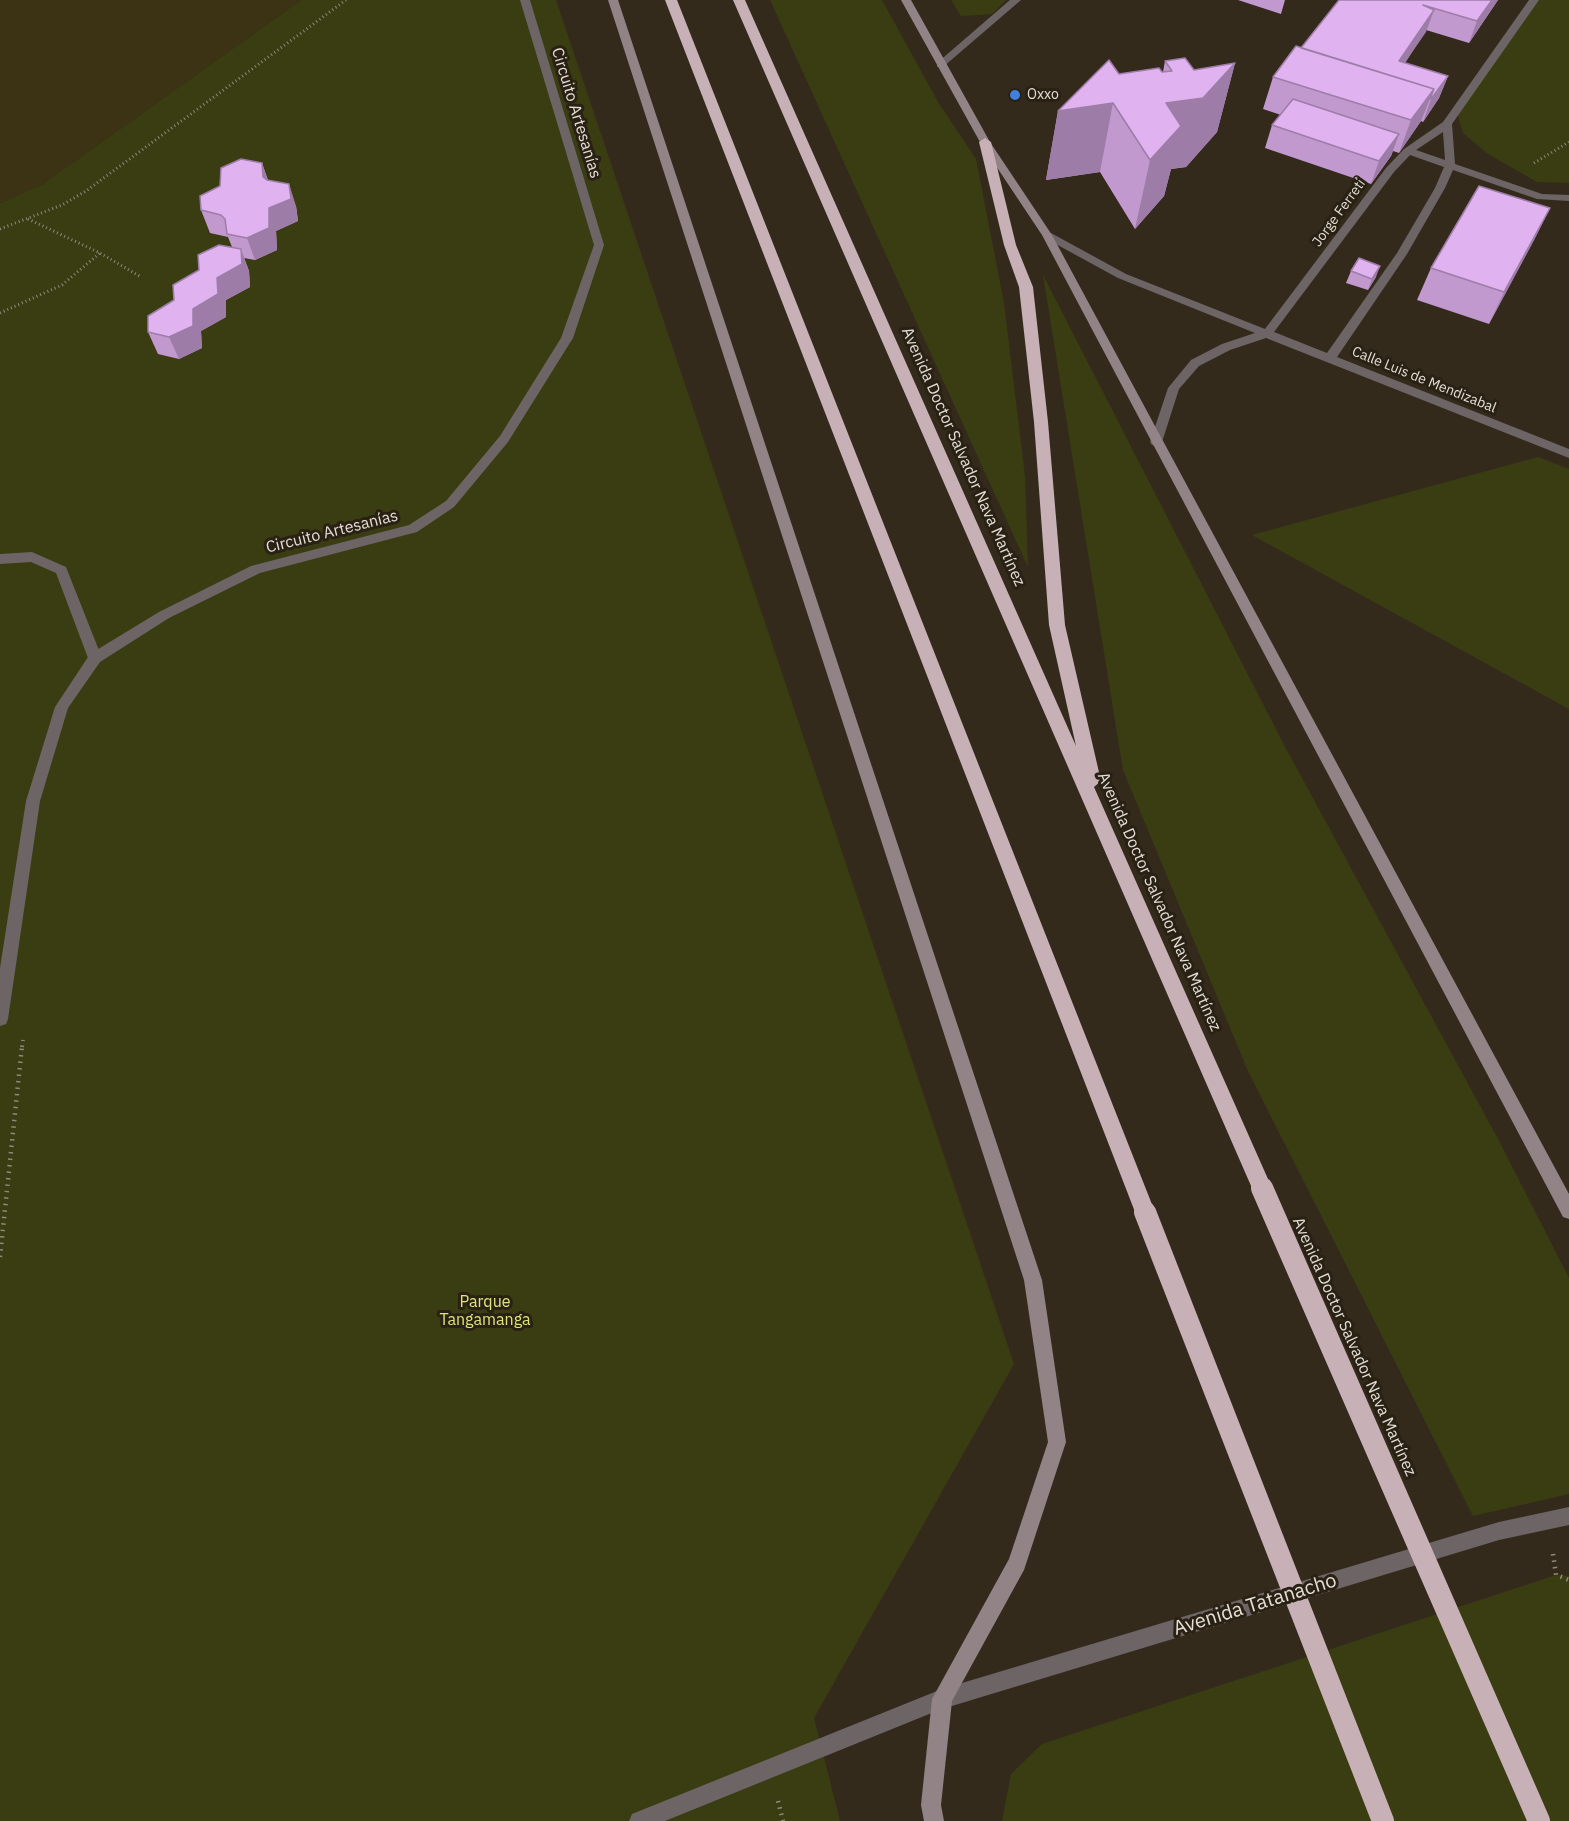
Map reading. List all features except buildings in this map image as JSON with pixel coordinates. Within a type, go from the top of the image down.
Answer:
[{"type":"highway","points":[[671,0],[1383,1821]]},
{"type":"highway","name":"Avenida Doctor Salvador Nava Martínez","points":[[739,0],[1539,1821]]},
{"type":"highway","points":[[986,142],[1010,245],[1026,287],[1041,422],[1057,625],[1100,820]]},
{"type":"main road","points":[[613,0],[1033,1280],[1057,1442],[1017,1563],[942,1699],[931,1805],[934,1821]]},
{"type":"main road","points":[[906,0],[940,65],[986,142],[1047,235],[1569,1211]]},
{"type":"street","name":"Circuito Artesanías","points":[[0,1019],[33,801],[62,707],[95,658],[164,615],[256,568],[413,529],[450,504],[504,440],[567,338],[599,245],[525,0]]},
{"type":"street","points":[[940,65],[1016,0]]},
{"type":"street","name":"Jorge Ferreti","points":[[1268,333],[1390,170],[1408,151],[1447,124],[1534,0]]},
{"type":"street","points":[[1330,358],[1402,254],[1440,188],[1450,164],[1447,124]]},
{"type":"street","points":[[1408,151],[1541,196],[1569,198]]},
{"type":"street","name":"Calle Luis de Mendizabal","points":[[1047,235],[1122,276],[1569,454]]},
{"type":"street","points":[[1156,442],[1174,388],[1195,363],[1226,347],[1268,333]]},
{"type":"street","points":[[0,560],[32,557],[61,570],[95,658]]},
{"type":"street","name":"Avenida Tatanacho","points":[[639,1821],[942,1699],[1499,1531],[1569,1516]]},
{"type":"path","points":[[0,229],[62,205],[86,191],[346,0]]},
{"type":"path","points":[[27,219],[100,253],[141,277]]},
{"type":"path","points":[[0,313],[62,285],[100,253]]},
{"type":"path","points":[[0,1257],[24,1034]]},
{"type":"green space","name":"Parque Tangamanga","points":[[301,0],[556,0],[1014,1364],[814,1718],[840,1821],[0,1821],[0,203],[43,184]]},
{"type":"green space","points":[[770,0],[882,0],[938,102],[976,159],[1004,303],[1025,476],[1028,567]]},
{"type":"green space","points":[[951,0],[1006,0],[992,14],[961,16]]},
{"type":"green space","points":[[1534,0],[1569,0],[1569,183],[1537,182],[1488,154],[1463,133],[1458,116],[1464,100]]},
{"type":"green space","points":[[1043,275],[1283,743],[1498,1139],[1569,1278],[1569,1494],[1473,1516],[1248,1071],[1123,770]]},
{"type":"green space","points":[[1538,457],[1569,469],[1569,709],[1252,535]]},
{"type":"green space","points":[[1556,1575],[1569,1576],[1569,1821],[1002,1821],[1011,1774],[1042,1744]]},
{"type":"sand","points":[[0,0],[301,0],[43,184],[0,203]]},
{"type":"place","name":"Oxxo","points":[[1015,95]]}]
